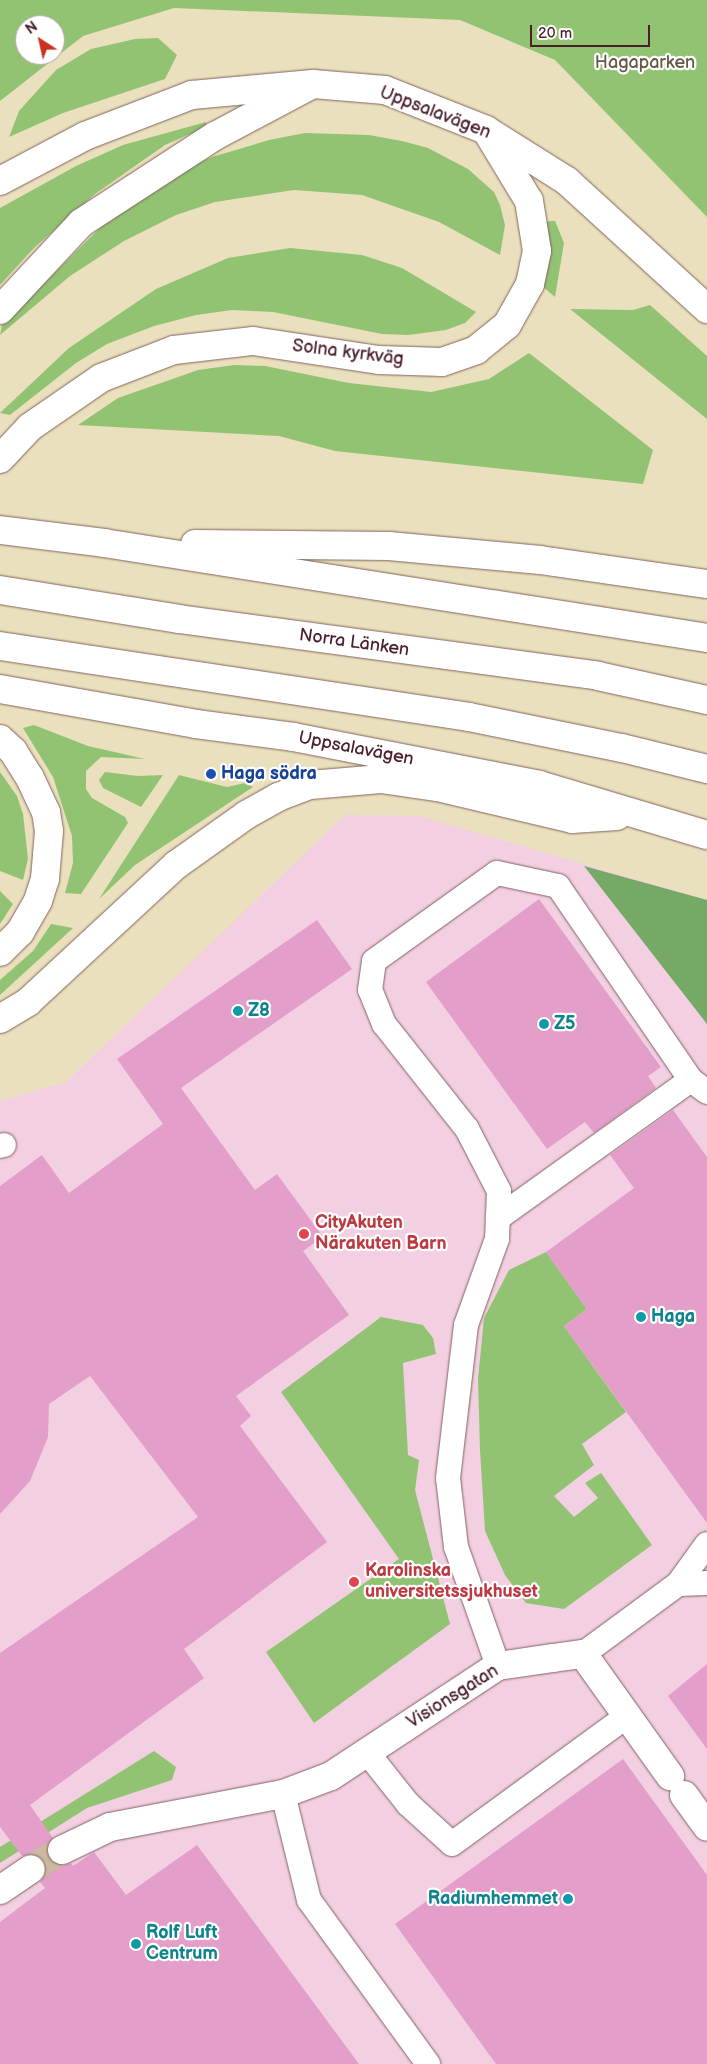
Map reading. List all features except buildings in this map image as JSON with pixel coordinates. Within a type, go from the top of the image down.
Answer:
[{"type":"main road","name":"Uppsalavägen","points":[[0,181],[85,136],[192,95],[313,84],[385,90],[486,130],[567,181],[707,309]]},
{"type":"main road","points":[[0,310],[81,223],[215,136],[313,84]]},
{"type":"main road","name":"Solna kyrkväg","points":[[0,459],[30,427],[101,378],[174,350],[253,341],[379,360],[442,362],[476,350],[507,326],[530,284],[537,251],[529,201],[486,130]]},
{"type":"main road","points":[[4,530],[104,543],[707,638]]},
{"type":"main road","points":[[104,543],[389,546],[540,560],[707,584]]},
{"type":"main road","name":"Norra Länken","points":[[0,590],[178,618],[598,676],[707,700]]},
{"type":"main road","points":[[0,646],[469,718],[622,748],[707,769]]},
{"type":"main road","name":"Uppsalavägen","points":[[0,689],[196,724],[294,737],[539,785],[634,815],[707,835]]},
{"type":"main road","points":[[0,739],[14,751],[30,778],[46,812],[49,830],[45,879],[40,896],[20,932],[0,952]]},
{"type":"main road","points":[[0,1019],[28,1002],[176,865],[246,815],[278,797],[310,785],[381,779],[437,787],[572,818],[634,815]]},
{"type":"main road","points":[[583,1654],[707,1827]]},
{"type":"main road","name":"Visionsgatan","points":[[62,1850],[110,1827],[282,1794],[331,1776],[366,1751],[498,1666],[583,1654]]},
{"type":"main road","points":[[0,1890],[31,1869]]},
{"type":"lane","points":[[498,1218],[699,1086],[558,886],[497,873],[374,961],[370,990],[384,1024],[467,1129],[499,1191],[497,1239],[466,1325],[448,1478],[456,1547],[498,1666]]},
{"type":"lane","name":"Visionsgatan","points":[[583,1654],[678,1584],[707,1544]]},
{"type":"lane","points":[[678,1584],[707,1583]]},
{"type":"lane","points":[[366,1751],[408,1804],[452,1844],[628,1716]]},
{"type":"lane","points":[[282,1794],[309,1900],[428,2064]]},
{"type":"shaded area","name":"Karolinska universitetssjukhuset","points":[[345,815],[420,816],[707,900],[707,2064],[0,2064],[0,1101],[66,1082]]},
{"type":"green space","name":"Hagaparken","points":[[0,0],[707,0],[707,217],[555,60],[460,20],[174,8],[83,36],[65,50],[65,15],[15,15],[15,65],[46,65],[0,101]]},
{"type":"green space","points":[[158,38],[177,55],[165,79],[63,113],[9,137],[19,111],[56,70],[91,49],[135,39]]},
{"type":"green space","points":[[206,122],[206,127],[165,145],[95,194],[34,248],[0,285],[0,208],[76,166],[123,145]]},
{"type":"green space","points":[[305,133],[369,135],[402,141],[428,148],[468,169],[494,192],[500,205],[505,225],[500,255],[439,222],[362,195],[294,190],[215,202],[176,215],[124,241],[70,276],[0,335],[2,325],[109,219],[184,169],[212,157],[269,140]]},
{"type":"green space","points":[[555,221],[564,243],[555,297],[542,286],[545,223]]},
{"type":"green space","points":[[290,248],[362,255],[402,268],[476,312],[465,323],[446,330],[408,335],[382,334],[273,312],[232,310],[196,315],[154,326],[107,344],[76,363],[10,415],[0,413],[69,348],[156,289],[228,258]]},
{"type":"green space","points":[[650,305],[707,356],[707,419],[570,309],[633,310]]},
{"type":"green space","points":[[529,353],[653,450],[643,484],[335,451],[279,436],[78,425],[118,398],[198,370],[234,365],[265,366],[349,383],[431,392],[489,379]]},
{"type":"green space","points":[[34,725],[88,746],[145,759],[101,757],[86,771],[86,789],[92,798],[125,817],[128,823],[81,894],[65,893],[73,863],[72,836],[53,777],[23,728]]},
{"type":"green space","points":[[0,772],[17,796],[23,814],[28,859],[23,880],[0,871]]},
{"type":"green space","points":[[105,772],[138,776],[163,775],[141,807],[103,788],[99,780]]},
{"type":"green space","points":[[179,775],[227,787],[245,783],[253,787],[135,865],[99,899]]},
{"type":"green space","points":[[584,866],[707,900],[707,1024]]},
{"type":"green space","points":[[0,891],[13,904],[0,924]]},
{"type":"green space","points":[[51,924],[73,928],[0,995],[0,980],[33,951]]},
{"type":"green space","points":[[546,1252],[587,1309],[564,1326],[626,1412],[582,1444],[594,1465],[554,1496],[574,1517],[598,1498],[585,1483],[601,1473],[652,1545],[564,1609],[526,1603],[505,1575],[485,1531],[480,1450],[478,1379],[484,1318],[509,1270]]},
{"type":"green space","points":[[381,1317],[423,1325],[433,1338],[436,1354],[403,1363],[408,1455],[419,1460],[415,1490],[450,1624],[314,1723],[266,1652],[399,1559],[281,1392]]},
{"type":"green space","points":[[154,1751],[176,1767],[172,1780],[87,1808],[0,1863],[0,1847]]},
{"type":"tunnel","points":[[31,1869],[62,1850]]},
{"type":"place","name":"Haga södra","points":[[211,774]]},
{"type":"place","name":"Z8","points":[[238,1011]]},
{"type":"place","name":"Z5","points":[[544,1024]]},
{"type":"place","name":"CityAkuten Närakuten Barn","points":[[304,1234]]},
{"type":"place","name":"Haga","points":[[641,1317]]},
{"type":"place","name":"Karolinska universitetssjukhuset","points":[[354,1582]]},
{"type":"place","name":"Radiumhemmet","points":[[568,1899]]},
{"type":"place","name":"Rolf Luft Centrum","points":[[136,1944]]}]
